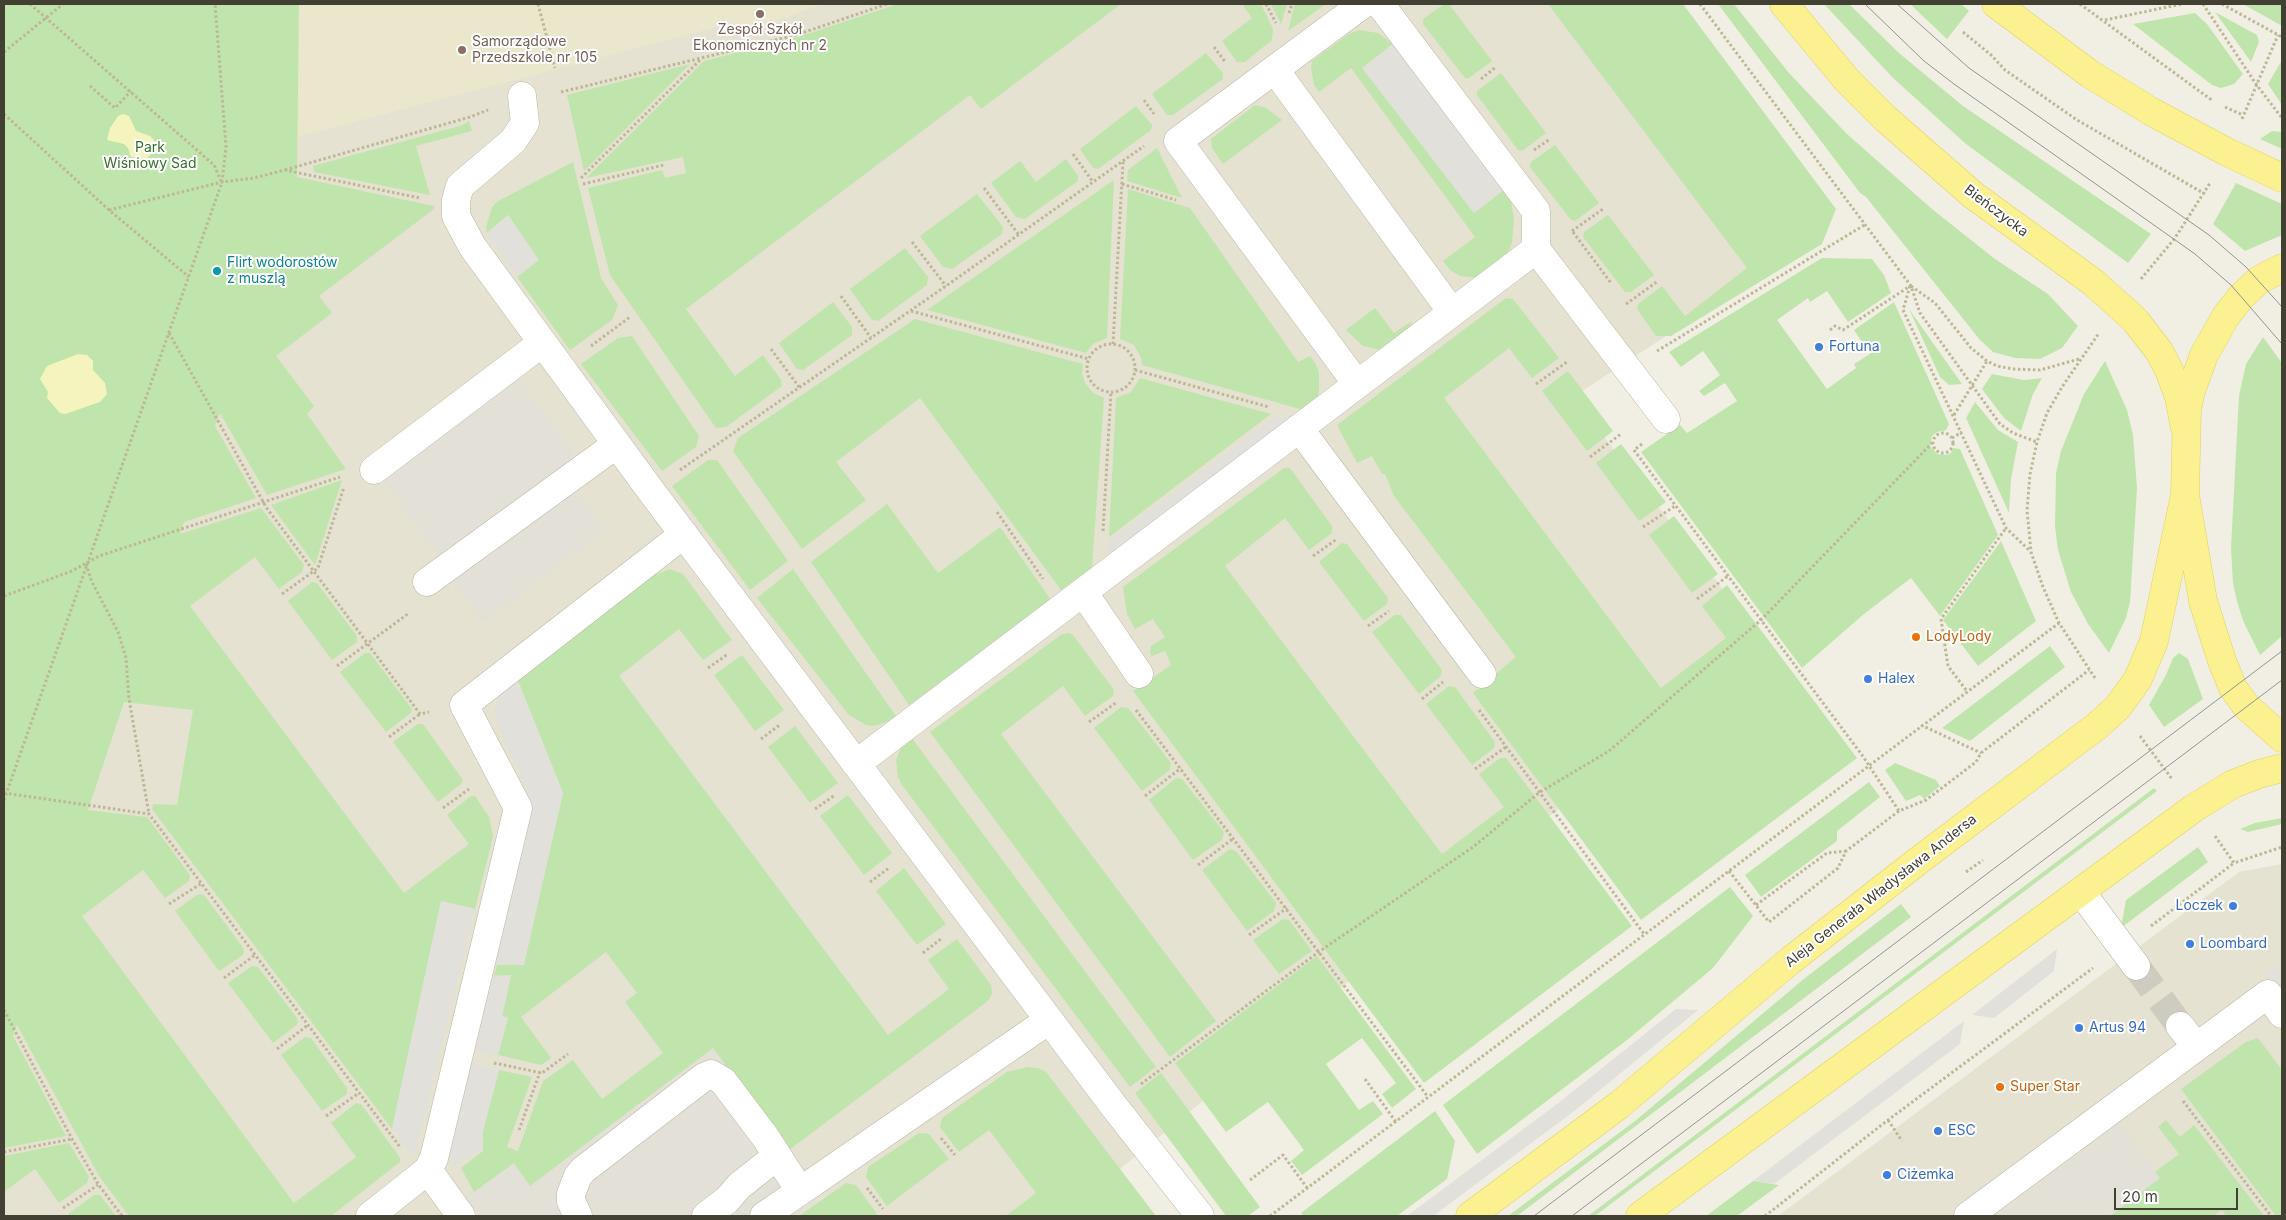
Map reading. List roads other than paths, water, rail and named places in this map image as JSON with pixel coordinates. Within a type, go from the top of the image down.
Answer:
[{"type":"main road","name":"Bieńczycka","points":[[1784,4],[1846,79],[1886,119],[1973,195],[2094,284],[2135,320],[2159,351],[2169,370],[2179,397],[2185,428]]},
{"type":"main road","points":[[1996,4],[2090,74],[2152,112],[2227,152],[2282,178]]},
{"type":"main road","points":[[2282,268],[2259,280],[2241,296],[2212,338],[2191,391],[2185,428],[2185,495],[2203,601],[2222,661],[2233,688],[2247,707],[2282,738]]},
{"type":"main road","name":"Aleja Generała Władysława Andersa","points":[[1470,1216],[1618,1105],[1791,960],[1918,860],[2097,726],[2118,707],[2138,679],[2154,641],[2185,495]]},
{"type":"main road","points":[[1640,1216],[2216,793],[2247,777],[2282,768]]},
{"type":"street","points":[[1357,384],[1178,141],[1363,4]]},
{"type":"street","points":[[1380,4],[1536,211],[1536,249],[1666,419]]},
{"type":"street","points":[[1275,70],[1452,312]]},
{"type":"street","points":[[522,96],[525,123],[513,141],[460,186],[456,200],[456,216],[472,246],[542,343],[856,764],[1200,1216]]},
{"type":"street","points":[[856,764],[1536,249]]},
{"type":"street","points":[[361,472],[542,343]]},
{"type":"street","points":[[1299,428],[1482,674]]},
{"type":"street","points":[[427,582],[617,444]]},
{"type":"street","points":[[370,1216],[424,1173],[438,1145],[518,808],[464,705],[684,534]]},
{"type":"street","points":[[1083,592],[1132,685]]},
{"type":"street","points":[[2081,892],[2129,957]]},
{"type":"street","points":[[1968,1216],[2188,1036],[2268,994],[2282,1014]]},
{"type":"street","points":[[764,1216],[1050,1020]]},
{"type":"street","points":[[578,1216],[571,1201],[571,1194],[578,1176],[583,1170],[704,1077],[711,1074],[723,1081],[766,1138],[800,1191]]},
{"type":"street","points":[[706,1216],[727,1200],[738,1186],[777,1156]]},
{"type":"street","points":[[424,1173],[461,1216]]},
{"type":"tunnel","points":[[2136,966],[2180,1026]]},
{"type":"tram line","points":[[1865,4],[1924,61],[1954,84],[2195,254],[2231,285],[2282,344]]},
{"type":"tram line","points":[[1897,4],[1969,68],[2209,235],[2246,267],[2282,307]]},
{"type":"tram line","points":[[1534,1216],[2282,651]]},
{"type":"tram line","points":[[1572,1216],[2282,680]]},
{"type":"place","name":"Zespół Szkół Ekonomicznych nr 2","points":[[760,14]]},
{"type":"place","name":"Samorządowe Przedszkole nr 105","points":[[462,50]]},
{"type":"place","name":"Flirt wodorostów z muszlą","points":[[217,271]]},
{"type":"place","name":"Fortuna","points":[[1819,347]]},
{"type":"place","name":"LodyLody","points":[[1916,637]]},
{"type":"place","name":"Halex","points":[[1868,679]]},
{"type":"place","name":"Loczek","points":[[2233,906]]},
{"type":"place","name":"Loombard","points":[[2190,944]]},
{"type":"place","name":"Artus 94","points":[[2079,1028]]},
{"type":"place","name":"Super Star","points":[[2000,1087]]},
{"type":"place","name":"ESC","points":[[1938,1131]]},
{"type":"place","name":"Ciżemka","points":[[1887,1175]]},
{"type":"park label","name":"Park Wiśniowy Sad","points":[[150,156]]}]
